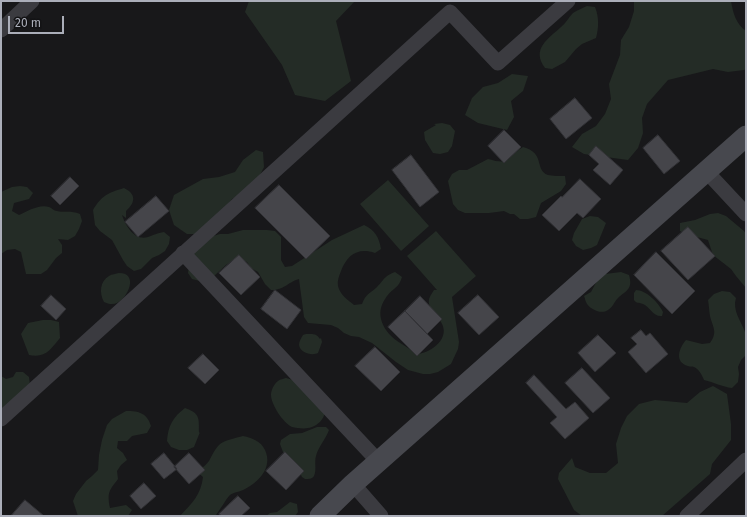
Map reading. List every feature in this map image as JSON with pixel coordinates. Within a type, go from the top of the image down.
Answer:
[{"type":"street","points":[[1,30],[32,1]]},
{"type":"street","points":[[1,419],[450,12],[498,63],[568,1]]},
{"type":"street","points":[[320,516],[353,484],[746,136]]},
{"type":"street","points":[[706,171],[746,214]]},
{"type":"street","points":[[183,253],[379,462]]},
{"type":"street","points":[[687,516],[746,460]]},
{"type":"street","points":[[353,484],[380,516]]},
{"type":"shaded area","points":[[249,1],[355,1],[336,21],[351,81],[325,101],[295,95],[282,65],[245,12]]},
{"type":"shaded area","points":[[634,1],[731,1],[736,18],[746,31],[746,69],[728,72],[713,69],[668,80],[647,104],[642,118],[643,133],[638,148],[628,160],[584,154],[572,147],[582,134],[596,126],[605,114],[611,99],[609,84],[620,55],[621,40],[629,27],[634,11]]},
{"type":"shaded area","points":[[587,6],[595,7],[598,22],[596,38],[582,44],[565,62],[552,69],[545,68],[541,61],[540,55],[540,50],[543,45],[573,13]]},
{"type":"shaded area","points":[[512,74],[528,76],[523,91],[511,101],[514,117],[507,130],[478,123],[465,115],[472,98],[483,87],[498,83]]},
{"type":"shaded area","points":[[442,123],[450,125],[455,131],[452,146],[448,152],[440,154],[433,153],[425,140],[424,132],[436,125],[434,124]]},
{"type":"shaded area","points":[[523,147],[535,153],[544,173],[548,175],[565,176],[566,184],[561,191],[541,203],[536,217],[520,219],[514,214],[504,211],[489,213],[465,213],[458,210],[453,204],[448,181],[452,174],[459,170],[467,170],[488,159],[505,161]]},
{"type":"shaded area","points":[[256,150],[263,152],[264,167],[257,181],[247,191],[232,199],[214,223],[201,234],[187,234],[174,225],[169,210],[174,195],[203,179],[219,177],[235,172],[243,160]]},
{"type":"shaded area","points":[[388,180],[429,226],[401,251],[360,204]]},
{"type":"shaded area","points":[[12,187],[27,187],[33,193],[29,199],[14,203],[12,211],[19,215],[34,208],[45,206],[56,211],[80,214],[82,221],[75,236],[68,240],[58,239],[62,245],[62,253],[47,270],[41,274],[26,274],[21,252],[15,249],[7,250],[1,254],[1,192]]},
{"type":"shaded area","points":[[124,188],[133,196],[132,204],[126,211],[126,218],[122,215],[132,232],[143,238],[164,232],[170,237],[169,244],[165,251],[152,258],[141,269],[134,271],[127,266],[112,240],[95,225],[93,210],[99,201],[106,195]]},
{"type":"shaded area","points":[[718,213],[726,216],[746,234],[746,288],[731,269],[713,255],[708,240],[680,231],[680,223]]},
{"type":"shaded area","points":[[590,216],[598,217],[606,223],[597,245],[583,250],[576,246],[572,240],[574,233],[582,219]]},
{"type":"shaded area","points":[[364,225],[376,234],[381,249],[375,253],[369,251],[358,252],[346,261],[343,265],[338,280],[340,292],[354,305],[362,304],[367,296],[389,275],[395,272],[402,277],[398,285],[384,301],[381,307],[380,316],[383,326],[391,336],[418,354],[434,347],[442,339],[444,333],[441,322],[429,304],[431,295],[434,290],[437,290],[407,256],[436,231],[476,276],[452,297],[459,342],[458,349],[451,364],[438,372],[423,374],[408,370],[372,343],[359,337],[344,333],[331,325],[308,323],[304,317],[299,279],[283,288],[271,290],[265,284],[258,272],[251,268],[247,262],[240,259],[232,261],[214,276],[200,281],[192,279],[188,273],[190,259],[195,252],[213,236],[220,234],[228,234],[243,230],[275,231],[281,237],[281,260],[285,267],[292,266],[332,240]]},
{"type":"shaded area","points":[[621,272],[629,275],[630,286],[628,289],[618,298],[610,309],[599,312],[590,307],[584,296],[591,292],[598,279],[605,274]]},
{"type":"shaded area","points":[[119,273],[125,274],[129,277],[130,286],[128,291],[117,303],[110,304],[104,302],[101,295],[102,284],[110,275]]},
{"type":"shaded area","points":[[636,290],[644,292],[655,301],[663,312],[662,316],[656,315],[645,305],[634,300],[634,293]]},
{"type":"shaded area","points":[[722,291],[730,292],[736,298],[736,311],[746,337],[746,355],[741,360],[738,367],[738,382],[732,388],[704,380],[697,369],[684,364],[679,358],[681,347],[686,340],[702,344],[710,343],[714,333],[708,300],[714,294]]},
{"type":"shaded area","points":[[43,320],[59,322],[60,338],[44,354],[35,356],[29,355],[21,334],[28,323]]},
{"type":"shaded area","points":[[314,334],[320,339],[321,338],[322,342],[318,353],[307,353],[300,348],[300,340],[303,335]]},
{"type":"shaded area","points":[[16,372],[23,372],[29,377],[30,385],[1,415],[1,376],[6,379],[13,377]]},
{"type":"shaded area","points":[[286,378],[309,388],[323,406],[325,411],[323,418],[315,426],[304,428],[292,427],[285,422],[278,413],[271,395],[274,385],[280,380]]},
{"type":"shaded area","points":[[713,386],[727,394],[731,424],[731,440],[712,464],[710,474],[662,516],[582,516],[574,510],[558,479],[559,473],[572,458],[575,467],[590,473],[606,473],[618,463],[616,444],[621,428],[627,416],[639,404],[655,400],[687,403],[700,392]]},
{"type":"shaded area","points":[[185,408],[194,412],[198,417],[199,433],[200,432],[194,447],[187,450],[179,450],[171,447],[167,441],[172,422]]},
{"type":"shaded area","points":[[126,411],[139,412],[147,418],[151,426],[147,433],[132,436],[127,441],[118,441],[117,448],[123,453],[127,460],[117,471],[118,479],[110,492],[110,508],[126,505],[132,510],[128,516],[78,516],[73,501],[76,494],[86,481],[98,470],[102,440],[107,425],[112,419]]},
{"type":"shaded area","points":[[317,427],[326,427],[329,430],[315,459],[314,476],[309,479],[305,479],[302,477],[295,463],[283,452],[280,444],[281,440],[290,434],[302,433]]},
{"type":"shaded area","points":[[243,436],[259,442],[265,450],[267,456],[266,468],[260,478],[245,489],[230,495],[216,515],[180,516],[198,494],[200,489],[203,477],[196,471],[209,461],[221,443]]},
{"type":"shaded area","points":[[290,502],[297,504],[298,512],[295,516],[266,516],[270,513],[277,512]]},
{"type":"building","points":[[575,98],[592,118],[566,139],[550,119]]},
{"type":"building","points":[[504,130],[521,147],[504,163],[488,146]]},
{"type":"building","points":[[658,135],[680,161],[664,174],[643,148]]},
{"type":"building","points":[[596,146],[623,170],[610,185],[593,170],[599,164],[589,155]]},
{"type":"building","points":[[411,155],[439,192],[420,207],[392,170]]},
{"type":"building","points":[[70,177],[79,186],[60,205],[51,196]]},
{"type":"building","points":[[580,179],[601,199],[583,218],[577,213],[559,231],[542,215]]},
{"type":"building","points":[[279,185],[330,236],[306,259],[255,208]]},
{"type":"building","points":[[156,196],[169,211],[138,237],[125,222]]},
{"type":"building","points":[[688,227],[715,256],[688,280],[661,251]]},
{"type":"building","points":[[656,252],[695,291],[672,314],[634,275]]},
{"type":"building","points":[[239,255],[260,277],[241,295],[219,273]]},
{"type":"building","points":[[275,290],[301,310],[287,329],[261,309]]},
{"type":"building","points":[[51,295],[66,309],[56,320],[41,306]]},
{"type":"building","points":[[478,295],[499,317],[479,335],[458,313]]},
{"type":"building","points":[[420,296],[442,319],[427,334],[405,311]]},
{"type":"building","points":[[405,311],[433,340],[417,356],[388,327]]},
{"type":"building","points":[[641,330],[646,336],[650,333],[668,354],[646,373],[628,352],[637,344],[631,338]]},
{"type":"building","points":[[598,335],[616,353],[595,372],[578,353]]},
{"type":"building","points":[[375,347],[400,372],[381,391],[355,366]]},
{"type":"building","points":[[203,354],[219,370],[205,384],[188,368]]},
{"type":"building","points":[[582,368],[610,398],[593,413],[565,383]]},
{"type":"building","points":[[534,375],[566,409],[575,402],[589,418],[565,439],[550,423],[557,417],[526,383]]},
{"type":"building","points":[[285,452],[304,471],[286,490],[266,471]]},
{"type":"building","points":[[164,453],[177,469],[164,479],[151,464]]},
{"type":"building","points":[[189,453],[205,470],[189,484],[174,467]]},
{"type":"building","points":[[144,483],[156,496],[141,509],[130,496]]},
{"type":"building","points":[[238,496],[250,508],[241,516],[222,516],[219,514]]},
{"type":"building","points":[[25,500],[44,516],[11,516]]}]
